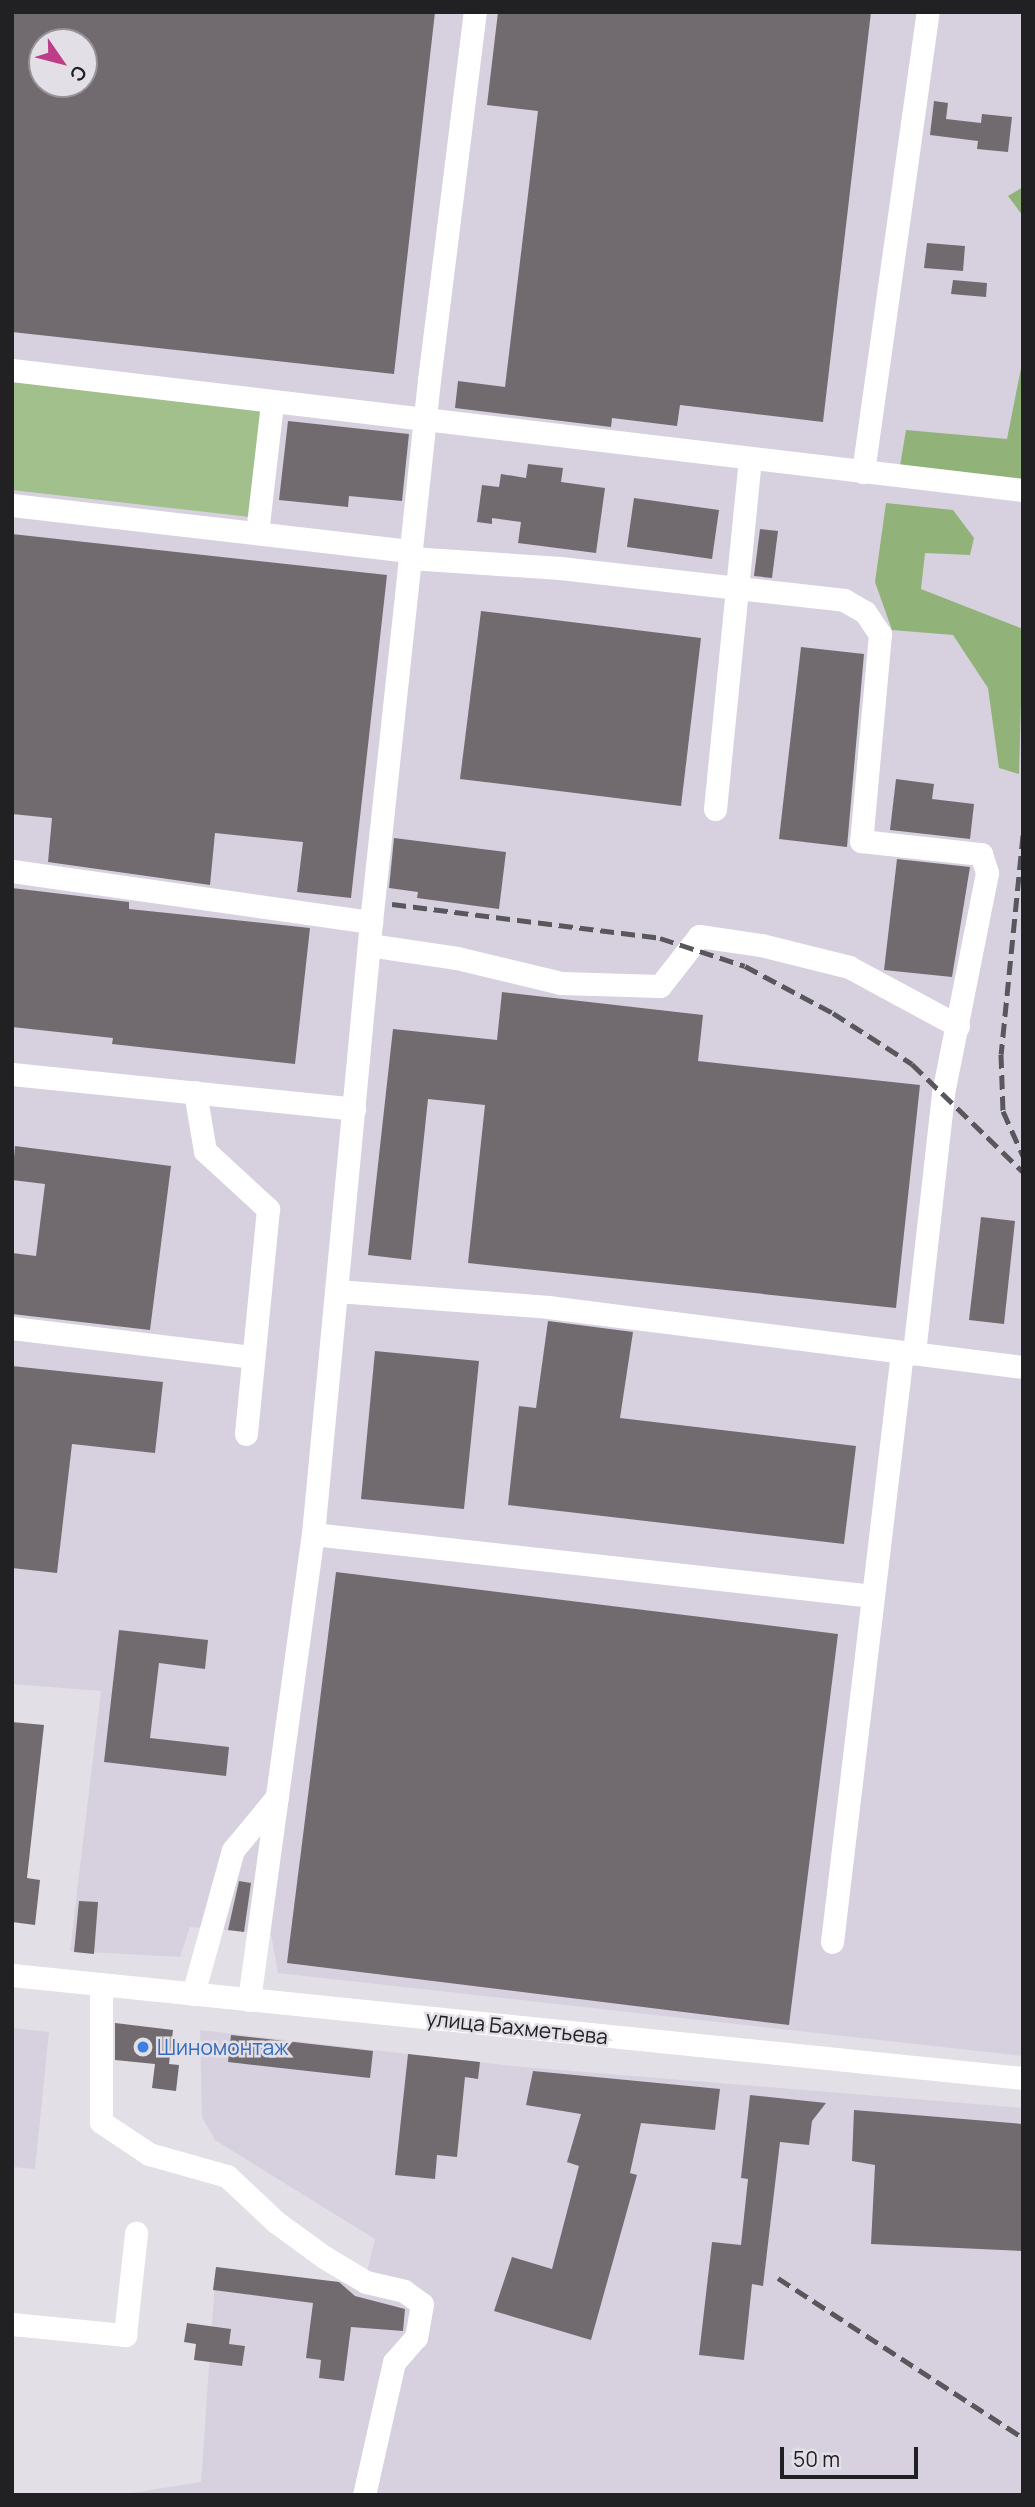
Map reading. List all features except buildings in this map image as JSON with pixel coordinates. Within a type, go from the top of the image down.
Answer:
[{"type":"street","points":[[249,2000],[313,1534],[370,934],[410,555],[475,12]]},
{"type":"street","points":[[863,472],[928,12]]},
{"type":"street","points":[[12,370],[425,423],[1023,490]]},
{"type":"street","points":[[257,533],[272,403]]},
{"type":"street","points":[[715,809],[750,461]]},
{"type":"street","points":[[12,505],[257,533],[410,555],[560,568],[844,600],[865,612],[880,634],[861,841],[981,854],[988,873],[943,1094],[873,1596],[832,1942]]},
{"type":"street","points":[[12,872],[370,934],[561,984],[660,986],[699,936],[761,945],[849,967],[958,1026]]},
{"type":"street","points":[[12,1074],[354,1109]]},
{"type":"street","points":[[195,1092],[205,1150],[268,1209],[246,1434]]},
{"type":"street","points":[[337,1291],[548,1307],[1023,1367]]},
{"type":"street","points":[[12,1328],[253,1357]]},
{"type":"street","points":[[313,1534],[873,1596]]},
{"type":"street","points":[[193,1994],[217,1896],[233,1850],[277,1797]]},
{"type":"street","name":"улица Бахметьева","points":[[12,1975],[1023,2078]]},
{"type":"street","points":[[101,1984],[101,2122],[149,2154],[227,2176],[276,2222],[324,2257],[366,2282],[404,2291],[422,2304],[416,2337],[394,2362],[364,2495]]},
{"type":"street","points":[[12,2324],[125,2335],[136,2234]]},
{"type":"shaded area","points":[[12,12],[1023,12],[1023,2056],[278,1973],[271,1934],[190,1927],[180,1957],[70,1951],[101,1691],[12,1684]]},
{"type":"shaded area","points":[[12,2028],[49,2032],[35,2169],[12,2167]]},
{"type":"shaded area","points":[[200,2030],[512,2066],[1023,2108],[1023,2495],[119,2495],[201,2482],[216,2267],[356,2284],[366,2276],[375,2239],[215,2140],[202,2117]]},
{"type":"green space","points":[[1023,187],[1023,216],[1008,196]]},
{"type":"green space","points":[[1023,358],[1023,482],[900,466],[906,430],[1007,439]]},
{"type":"green space","points":[[12,380],[263,409],[250,517],[12,490]]},
{"type":"green space","points":[[886,503],[953,510],[974,538],[970,555],[925,553],[921,589],[1023,629],[1019,774],[999,768],[988,688],[953,635],[892,630],[875,582]]},
{"type":"railway","points":[[1023,835],[1001,1054],[1003,1111],[1023,1156]]},
{"type":"railway","points":[[392,904],[660,938],[745,966],[833,1013],[912,1064],[1023,1172]]},
{"type":"railway","points":[[778,2278],[1023,2438]]},
{"type":"place","name":"Шиномонтаж","points":[[143,2047]]}]
